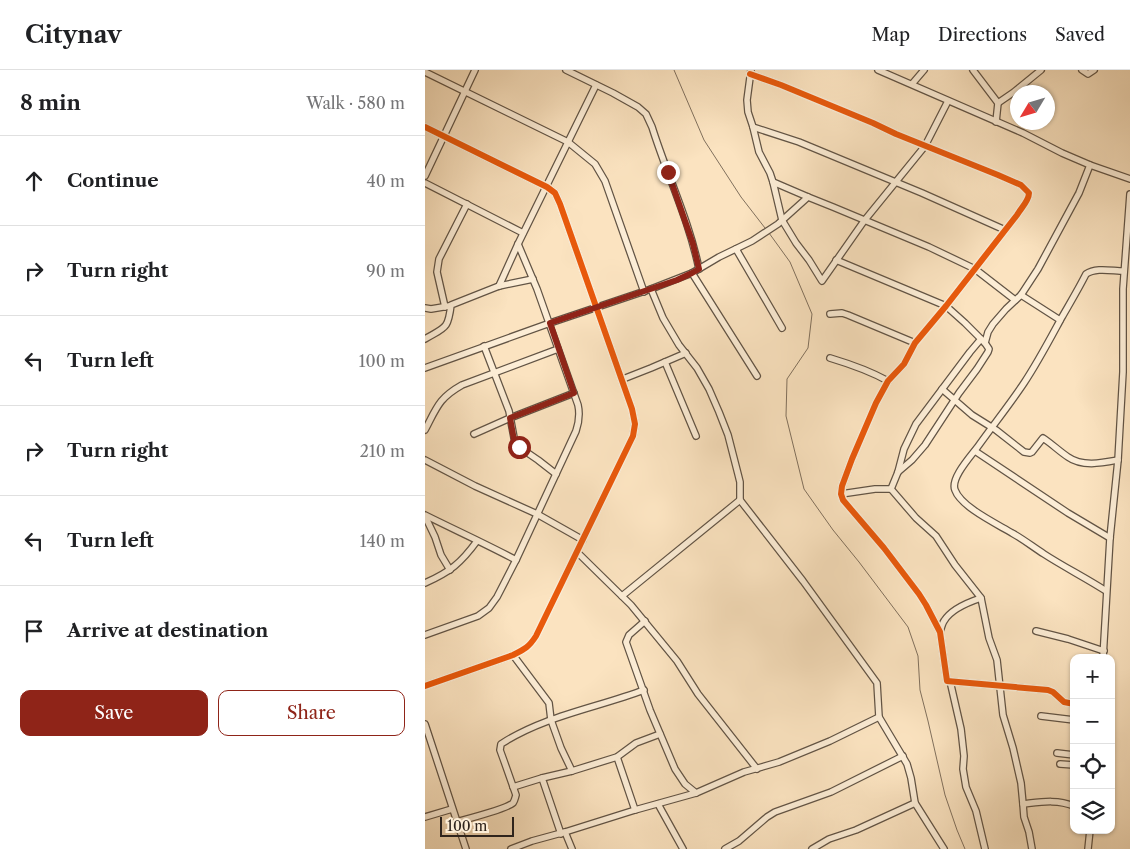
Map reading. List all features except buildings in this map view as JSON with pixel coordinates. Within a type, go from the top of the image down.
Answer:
[{"type":"street","points":[[425,176],[475,70]]},
{"type":"street","points":[[566,70],[632,103],[646,114],[687,226],[699,269]]},
{"type":"street","points":[[878,70],[1035,138],[1062,153],[1130,179]]},
{"type":"street","points":[[912,84],[924,70]]},
{"type":"street","points":[[973,70],[998,103],[996,122]]},
{"type":"street","points":[[998,103],[1041,70]]},
{"type":"street","points":[[1082,70],[1088,74],[1094,70]]},
{"type":"street","points":[[425,72],[568,142],[590,159],[600,171],[605,181],[643,292]]},
{"type":"street","points":[[948,101],[925,146],[864,220],[822,281],[782,220],[770,173],[759,152],[748,112],[747,100],[751,72],[925,146],[1021,185],[1029,193],[1027,200],[1005,230],[915,343],[904,364],[888,381],[852,459],[841,494],[843,500],[870,530],[919,594],[940,632],[947,681],[1048,690],[1064,702],[1070,703]]},
{"type":"street","points":[[499,286],[596,84]]},
{"type":"street","points":[[425,127],[547,187],[555,193],[623,379],[635,424],[633,436],[537,636],[530,645],[513,655],[425,686]]},
{"type":"street","points":[[753,127],[799,142],[1005,230]]},
{"type":"street","points":[[891,490],[904,449],[916,424],[942,389],[983,341],[999,316],[1021,295],[1038,269],[1076,198],[1090,165]]},
{"type":"street","points":[[773,182],[929,247],[975,269],[1015,300]]},
{"type":"street","points":[[425,183],[523,233]]},
{"type":"street","points":[[1104,654],[1106,591],[1118,460],[1123,372],[1124,271],[1130,194]]},
{"type":"street","points":[[425,368],[692,273],[719,256],[752,241],[782,220],[808,197]]},
{"type":"street","points":[[425,339],[448,324],[448,306],[437,272],[439,259],[467,204]]},
{"type":"street","points":[[425,635],[477,616],[489,608],[497,597],[516,560],[578,424],[578,405],[574,393],[550,323],[518,244]]},
{"type":"street","points":[[735,249],[782,328]]},
{"type":"street","points":[[836,260],[946,306],[965,322],[988,347],[988,352],[925,445],[898,472]]},
{"type":"street","points":[[1106,591],[1012,533],[997,526],[959,498],[953,486],[967,460],[1023,385],[1047,346],[1086,274],[1097,270],[1124,271]]},
{"type":"street","points":[[692,273],[757,376]]},
{"type":"street","points":[[425,308],[431,309],[448,306],[499,286],[533,279]]},
{"type":"street","points":[[651,289],[663,318],[676,341],[697,368],[709,388],[728,435],[739,482],[740,500],[803,581],[877,683],[879,717],[907,764],[915,803],[944,849]]},
{"type":"street","points":[[1021,295],[1061,320]]},
{"type":"street","points":[[831,314],[842,313],[848,315],[915,343]]},
{"type":"street","points":[[484,346],[509,411],[513,437],[517,446],[555,474]]},
{"type":"street","points":[[425,430],[439,402],[449,392],[558,349]]},
{"type":"street","points":[[623,379],[686,353]]},
{"type":"street","points":[[830,358],[865,370],[888,381]]},
{"type":"street","points":[[665,362],[696,436]]},
{"type":"street","points":[[942,389],[972,415],[1024,452],[1032,452],[1043,438],[1076,462],[1118,460]]},
{"type":"street","points":[[474,434],[574,393]]},
{"type":"street","points":[[975,451],[1068,513],[1110,538]]},
{"type":"street","points":[[425,460],[537,514],[583,540]]},
{"type":"street","points":[[841,494],[875,489],[891,490],[916,518],[936,536],[955,566],[981,598],[989,638],[997,660],[1003,715],[1023,792],[1024,817],[1032,849]]},
{"type":"street","points":[[622,596],[740,500]]},
{"type":"street","points":[[425,515],[516,560]]},
{"type":"street","points":[[425,515],[441,555],[451,570]]},
{"type":"street","points":[[425,583],[451,570],[477,541]]},
{"type":"street","points":[[577,552],[645,621],[677,661],[698,694],[757,769]]},
{"type":"street","points":[[940,632],[944,621],[952,613],[969,602],[981,598]]},
{"type":"street","points":[[645,621],[629,635],[626,642],[675,769],[680,778],[696,793]]},
{"type":"street","points":[[1036,631],[1104,651]]},
{"type":"street","points":[[513,655],[549,703],[551,720],[572,771]]},
{"type":"street","points":[[950,681],[961,729],[966,788],[976,811],[985,849]]},
{"type":"street","points":[[456,822],[512,804],[515,799],[516,795],[500,747],[501,744],[534,726],[644,690]]},
{"type":"street","points":[[1041,716],[1070,720]]},
{"type":"street","points":[[511,849],[696,793],[744,772],[779,762],[830,741],[879,717]]},
{"type":"street","points":[[425,724],[466,849]]},
{"type":"street","points":[[513,787],[617,757],[636,743],[660,734]]},
{"type":"street","points":[[1057,753],[1070,755]]},
{"type":"street","points":[[725,849],[735,846],[775,812],[831,792],[903,756]]},
{"type":"street","points":[[617,757],[635,810]]},
{"type":"street","points":[[1060,764],[1070,765]]},
{"type":"street","points":[[542,778],[571,849]]},
{"type":"street","points":[[1023,804],[1054,801],[1070,805]]},
{"type":"street","points":[[812,849],[829,839],[856,830],[915,803]]},
{"type":"street","points":[[658,804],[683,849]]},
{"type":"street","points":[[425,817],[452,809]]},
{"type":"street","points":[[1088,849],[1090,834]]},
{"type":"waterway","points":[[674,70],[704,140],[741,197],[765,228]]},
{"type":"waterway","points":[[769,233],[790,262],[812,314],[808,348],[787,379],[786,416],[804,489],[833,530],[908,627],[918,656],[920,690],[945,795],[965,849]]},
{"type":"cycle path","points":[[750,74],[781,85],[998,175],[1021,185],[1029,193],[1026,202],[1017,215],[915,343],[904,364],[888,381],[876,403],[852,459],[841,494],[843,500],[884,548],[926,605],[940,632],[947,681],[1048,690],[1064,702],[1070,703]]},
{"type":"cycle path","points":[[425,127],[547,187],[555,193],[632,409],[635,424],[633,436],[531,643],[513,655],[425,686]]},
{"type":"route","points":[[519,447],[514,440],[510,418],[574,393],[550,323],[677,280],[699,269],[693,244],[668,172]]}]
